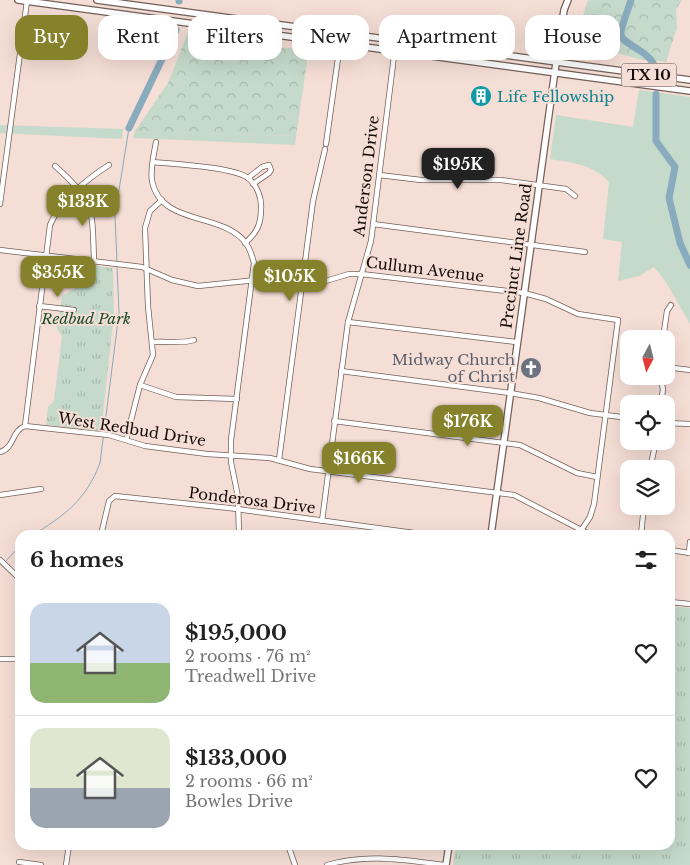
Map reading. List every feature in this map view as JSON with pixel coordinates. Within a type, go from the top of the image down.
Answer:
[{"type":"main road","name":"TX 10","points":[[18,0],[188,23]]},
{"type":"main road","name":"TX 10","points":[[97,0],[208,15]]},
{"type":"main road","name":"Precinct Line Road","points":[[562,0],[564,10]]},
{"type":"main road","name":"Precinct Line Road","points":[[491,530],[556,62],[564,10],[568,0]]},
{"type":"main road","name":"TX 10","points":[[515,56],[690,80]]},
{"type":"main road","name":"TX 10","points":[[460,60],[690,91]]},
{"type":"main road","points":[[446,865],[448,850]]},
{"type":"street","points":[[0,204],[27,1]]},
{"type":"street","points":[[278,460],[313,200],[326,146],[338,60]]},
{"type":"street","name":"Anderson Drive","points":[[322,521],[348,322],[373,224],[393,60]]},
{"type":"street","points":[[156,142],[152,181],[162,200],[175,211],[226,229],[246,242],[254,263],[230,455],[239,510],[239,530]]},
{"type":"street","points":[[153,162],[228,171],[248,178],[253,184],[261,202],[258,230],[246,242]]},
{"type":"street","points":[[0,452],[9,447],[16,432],[25,426],[50,225],[54,215],[79,190],[109,165]]},
{"type":"street","points":[[248,178],[262,167],[269,165],[271,170],[269,173],[253,184]]},
{"type":"street","points":[[55,166],[86,198],[92,213],[94,262]]},
{"type":"street","points":[[379,175],[421,180],[501,180],[566,189],[575,196]]},
{"type":"street","points":[[126,440],[140,385],[151,363],[153,342],[148,306],[146,220],[150,211],[162,200]]},
{"type":"street","points":[[373,224],[585,252]]},
{"type":"street","name":"Cullum Avenue","points":[[0,250],[125,265],[147,269],[172,280],[198,286],[252,280],[316,285],[349,274],[361,274],[524,293],[546,299],[578,314],[618,320],[604,415]]},
{"type":"street","points":[[664,330],[667,311],[671,305]]},
{"type":"street","points":[[39,306],[74,310]]},
{"type":"street","points":[[348,322],[516,342]]},
{"type":"street","points":[[153,342],[167,340],[187,343],[194,340]]},
{"type":"street","points":[[675,368],[690,370]]},
{"type":"street","points":[[341,372],[510,393],[604,415],[620,417]]},
{"type":"street","points":[[140,385],[176,397],[237,399]]},
{"type":"street","points":[[582,530],[593,510],[604,415]]},
{"type":"street","points":[[334,421],[504,442],[526,448],[577,473],[597,477]]},
{"type":"street","points":[[675,423],[690,424]]},
{"type":"street","name":"West Redbud Drive","points":[[25,426],[108,435],[145,446],[278,460],[297,466],[328,471],[497,492],[524,498],[575,530]]},
{"type":"street","points":[[0,495],[41,489]]},
{"type":"street","name":"Ponderosa Drive","points":[[102,530],[109,501],[114,496],[391,530]]},
{"type":"street","points":[[641,530],[643,515]]},
{"type":"street","points":[[675,551],[689,553],[690,542]]},
{"type":"street","points":[[0,560],[15,574]]},
{"type":"street","points":[[675,602],[690,604]]},
{"type":"street","points":[[0,659],[15,659]]},
{"type":"street","points":[[66,865],[68,850]]},
{"type":"street","points":[[290,850],[294,865]]},
{"type":"street","points":[[328,865],[345,860],[374,857],[446,865]]},
{"type":"street","points":[[19,862],[41,865]]},
{"type":"green space","points":[[588,0],[682,0],[676,9],[677,28],[666,62],[638,59],[620,54],[620,15],[583,15]]},
{"type":"green space","points":[[188,32],[188,60],[282,60],[282,48],[292,48],[292,60],[307,60],[296,136],[135,131],[168,83]]},
{"type":"green space","points":[[639,90],[690,97],[690,324],[666,282],[654,267],[639,276],[618,281],[622,242],[603,239],[609,182],[596,171],[589,168],[550,159],[556,115],[633,127]]},
{"type":"green space","points":[[0,125],[123,129],[122,139],[0,133]]},
{"type":"green space","points":[[135,131],[296,136],[295,145],[133,138]]},
{"type":"green space","name":"Redbud Park","points":[[83,264],[113,268],[114,314],[101,431],[46,425],[48,407],[54,401],[62,336],[57,329],[62,296],[81,285]]},
{"type":"green space","points":[[675,606],[690,608],[690,865],[453,865],[455,850],[675,850]]},
{"type":"waterway","points":[[631,0],[621,35],[626,41],[647,56],[655,67]]},
{"type":"waterway","points":[[129,128],[162,60]]},
{"type":"waterway","points":[[656,94],[656,141],[675,167],[669,198],[680,243],[690,265]]},
{"type":"waterway","points":[[117,262],[115,215],[129,128]]},
{"type":"waterway","points":[[41,530],[65,513],[81,497],[100,463],[119,313],[117,266]]},
{"type":"waterway","points":[[5,562],[15,551]]},
{"type":"place","name":"Life Fellowship","points":[[481,96]]},
{"type":"place","name":"Midway Church of Christ","points":[[531,368]]}]
